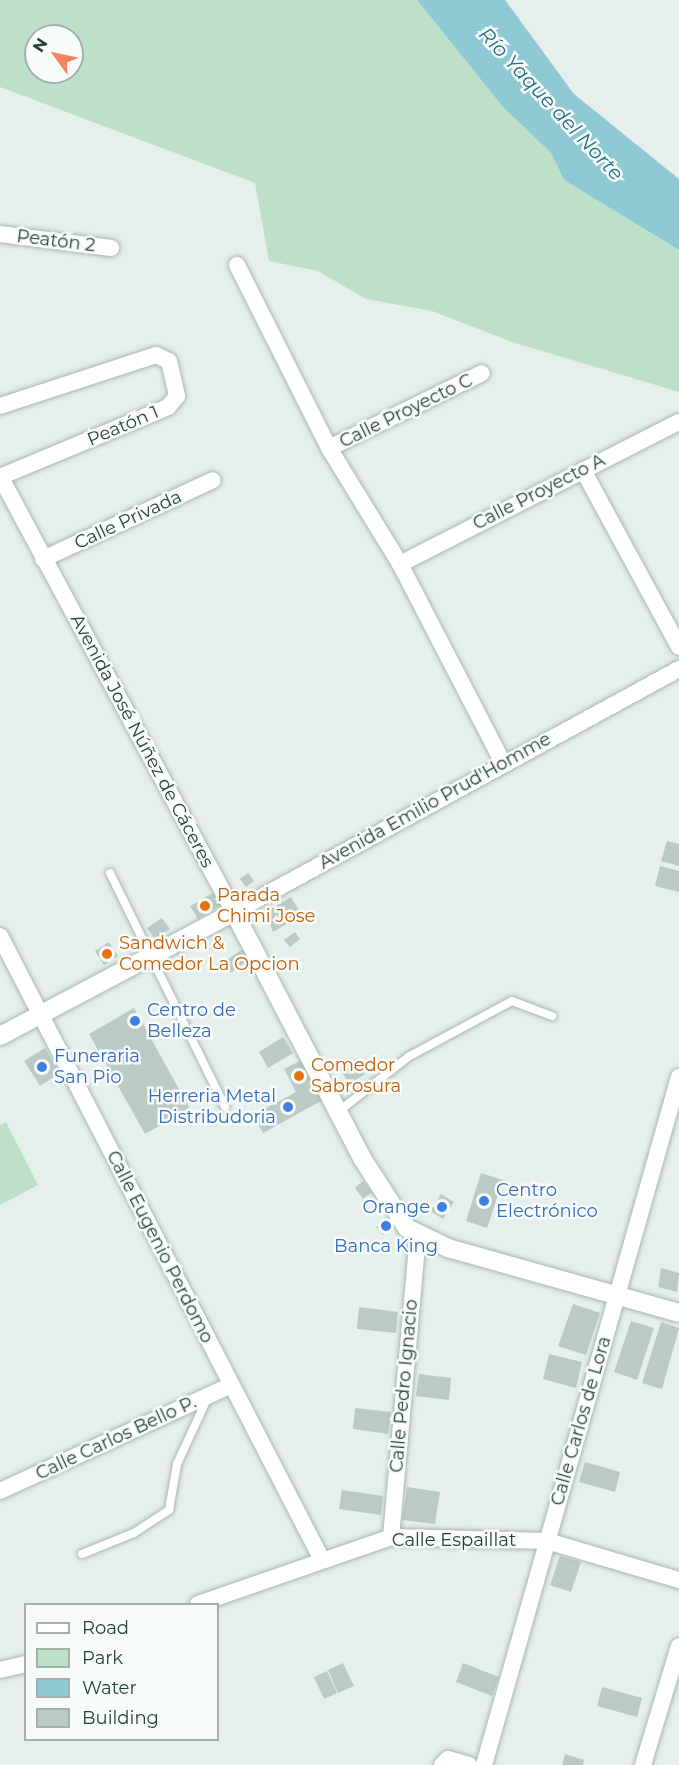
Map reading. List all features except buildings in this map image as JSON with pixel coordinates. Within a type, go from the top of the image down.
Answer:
[{"type":"main road","name":"Avenida Emilio Prud'Homme","points":[[0,1035],[234,912]]},
{"type":"main road","name":"Avenida José Núñez de Cáceres","points":[[234,912],[362,1158],[407,1228],[418,1235],[679,1313]]},
{"type":"street","name":"Peatón 2","points":[[0,234],[111,248]]},
{"type":"street","points":[[237,265],[329,448],[400,564],[503,763]]},
{"type":"street","name":"Peatón 1","points":[[0,406],[156,355],[169,361],[177,396],[168,407],[0,477]]},
{"type":"street","name":"Calle Proyecto C","points":[[329,448],[482,373]]},
{"type":"street","name":"Calle Proyecto A","points":[[400,564],[679,422]]},
{"type":"street","points":[[583,470],[679,647]]},
{"type":"street","name":"Avenida José Núñez de Cáceres","points":[[0,477],[234,912]]},
{"type":"street","name":"Calle Privada","points":[[44,559],[213,480]]},
{"type":"street","name":"Avenida Emilio Prud'Homme","points":[[234,912],[503,763],[679,669]]},
{"type":"street","name":"Calle Eugenio Perdomo","points":[[0,936],[38,1014],[321,1558]]},
{"type":"street","name":"Calle Carlos de Lora","points":[[484,1765],[679,1077]]},
{"type":"street","name":"Calle Pedro Ignacio","points":[[391,1537],[418,1235]]},
{"type":"street","name":"Calle Carlos Bello P.","points":[[0,1491],[231,1385]]},
{"type":"street","name":"Calle Espaillat","points":[[203,1603],[321,1558],[391,1537],[548,1541],[679,1580]]},
{"type":"street","points":[[643,1765],[679,1646]]},
{"type":"street","points":[[0,1670],[24,1664]]},
{"type":"street","points":[[442,1765],[448,1759],[469,1765]]},
{"type":"lane","points":[[110,873],[148,958],[225,1107]]},
{"type":"lane","points":[[339,1111],[408,1057],[512,1001],[552,1016]]},
{"type":"lane","points":[[81,1554],[134,1533],[169,1510],[177,1464],[208,1395]]},
{"type":"green space","points":[[0,0],[417,0],[503,107],[551,153],[564,180],[679,250],[679,392],[512,342],[432,311],[366,299],[318,271],[269,261],[255,183],[0,87]]},
{"type":"green space","points":[[6,1122],[38,1185],[0,1205],[0,1125]]},
{"type":"water","name":"Río Yaque del Norte","points":[[417,0],[505,0],[574,94],[679,179],[679,250],[564,180],[551,153],[503,107]]},
{"type":"place","name":"Parada Chimi Jose","points":[[205,906]]},
{"type":"place","name":"Sandwich & Comedor La Opcion","points":[[107,954]]},
{"type":"place","name":"Centro de Belleza","points":[[135,1021]]},
{"type":"place","name":"Funeraria San Pio","points":[[42,1067]]},
{"type":"place","name":"Comedor Sabrosura","points":[[299,1076]]},
{"type":"place","name":"Herreria Metal Distribudoria","points":[[288,1107]]},
{"type":"place","name":"Centro Electrónico","points":[[484,1201]]},
{"type":"place","name":"Orange","points":[[442,1207]]},
{"type":"place","name":"Banca King","points":[[386,1226]]}]
